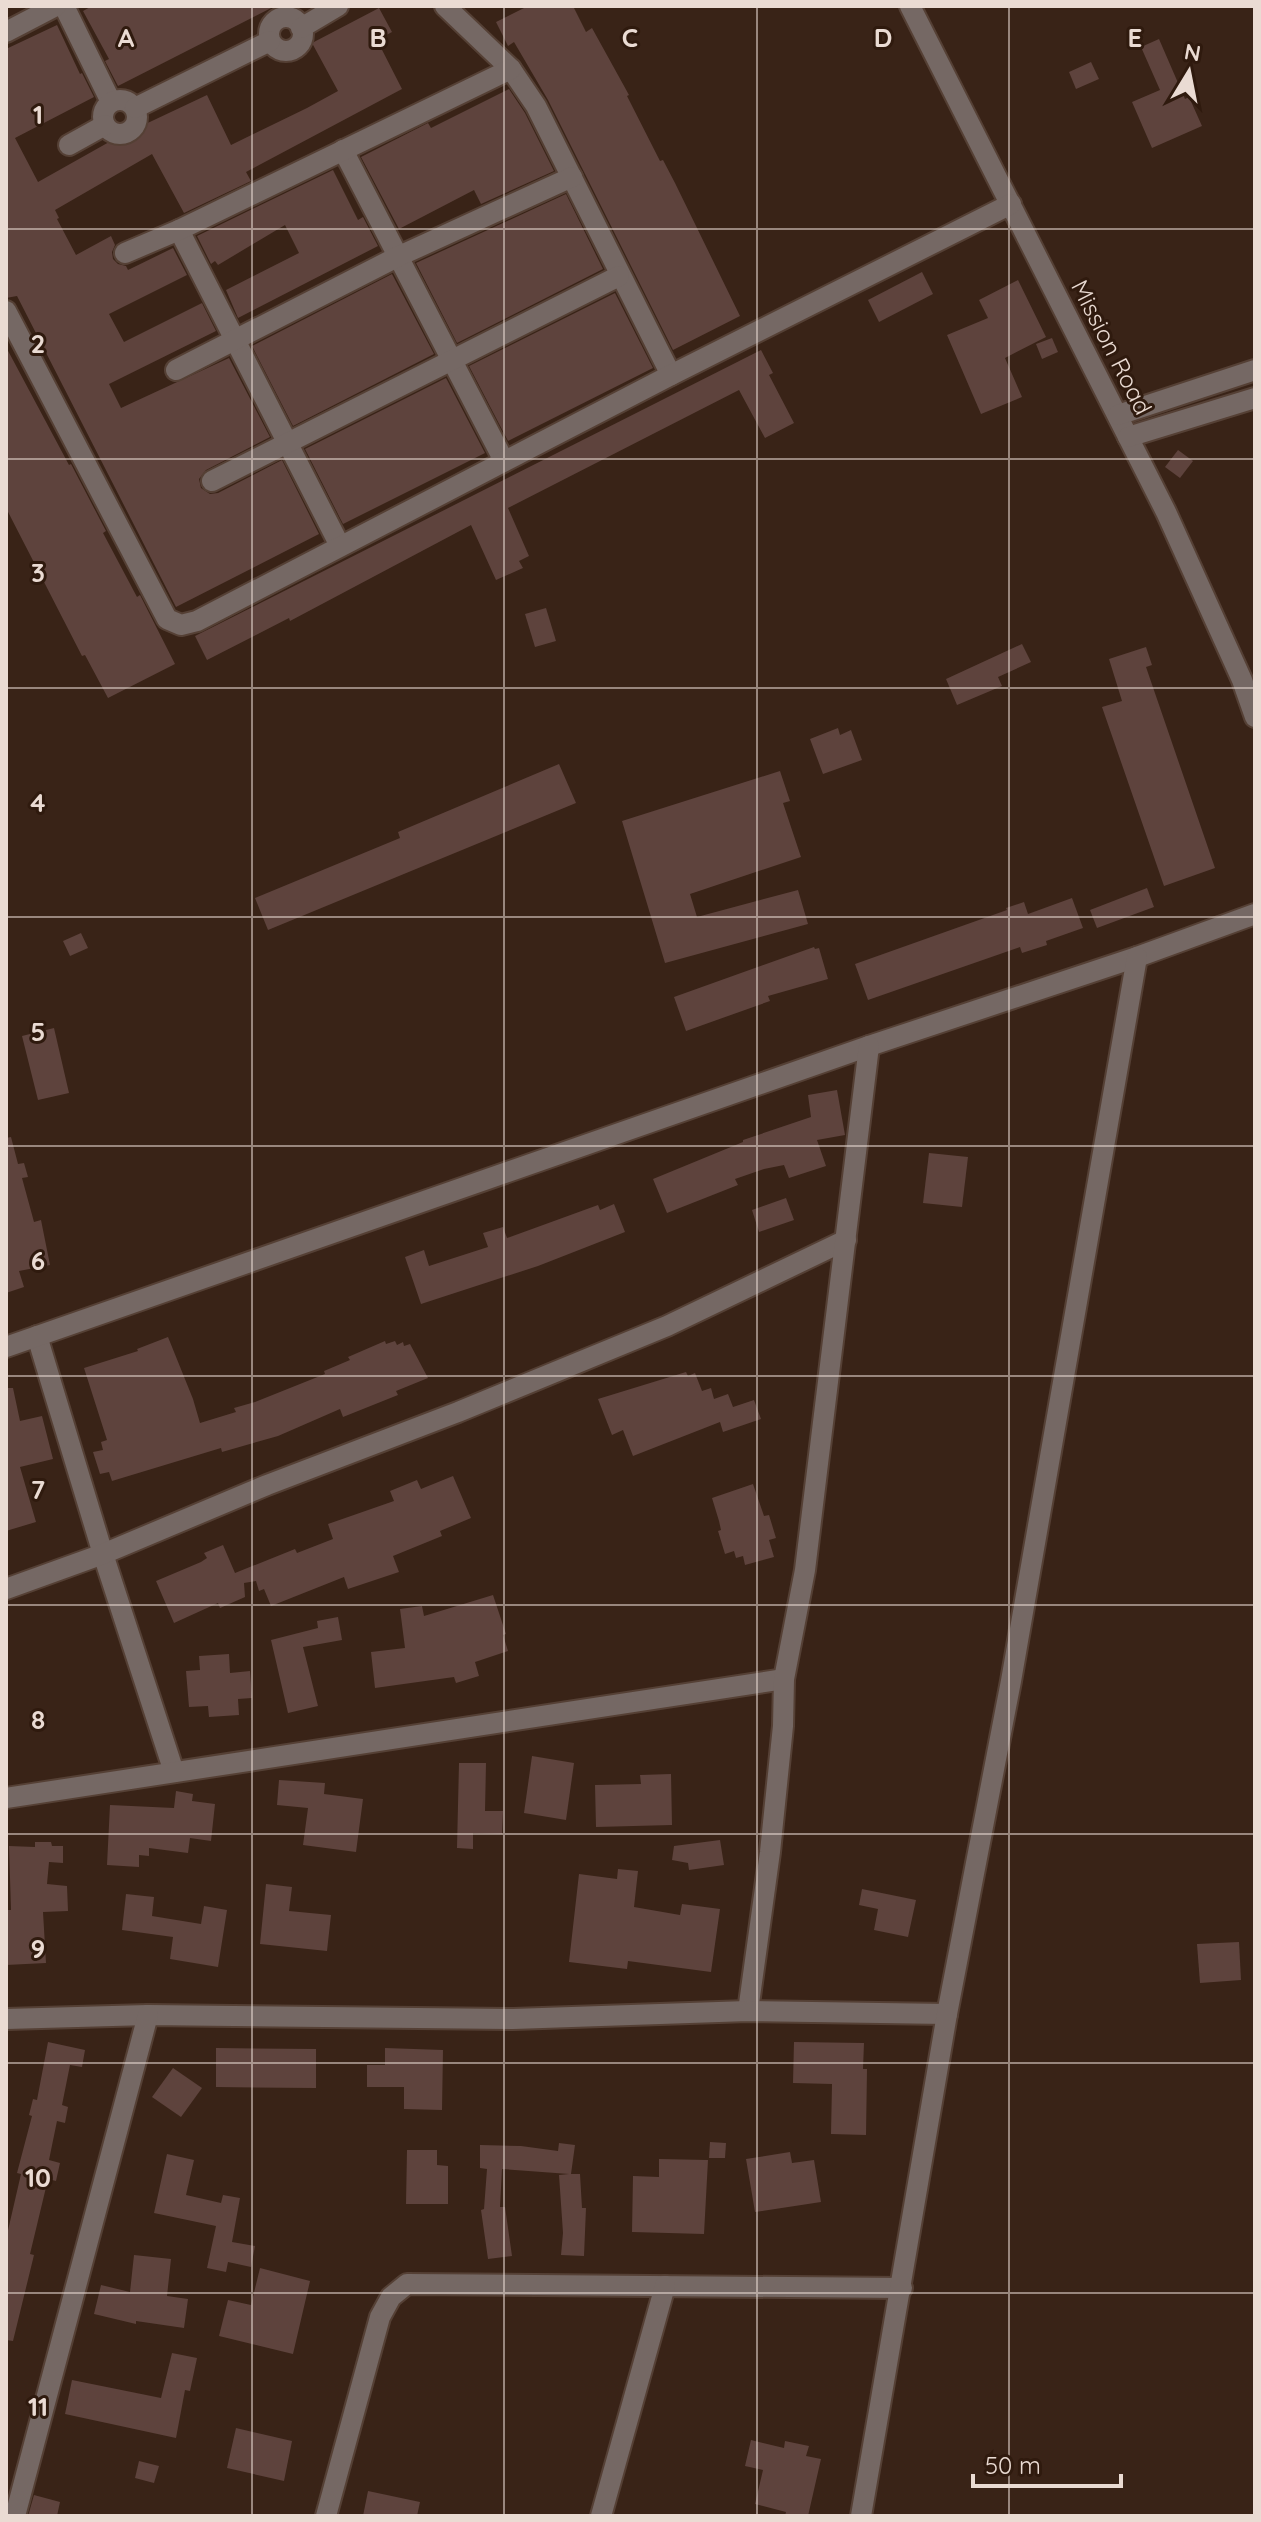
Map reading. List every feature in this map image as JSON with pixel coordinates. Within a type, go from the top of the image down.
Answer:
[{"type":"street","points":[[6,32],[56,6]]},
{"type":"street","points":[[64,6],[111,102]]},
{"type":"street","points":[[301,28],[338,6]]},
{"type":"street","points":[[445,6],[511,69],[536,106],[671,375]]},
{"type":"street","name":"Mission Road","points":[[910,6],[1118,415],[1192,568],[1242,680],[1255,717]]},
{"type":"street","points":[[273,13],[291,18],[301,28],[300,42],[296,47],[281,50],[270,41],[273,13]]},
{"type":"street","points":[[135,108],[270,41]]},
{"type":"street","points":[[125,253],[179,230],[511,69]]},
{"type":"street","points":[[124,100],[135,108],[137,121],[129,131],[117,134],[105,125],[103,112],[111,102],[124,100]]},
{"type":"street","points":[[69,145],[105,125]]},
{"type":"street","points":[[343,150],[504,461]]},
{"type":"street","points":[[176,370],[397,257],[572,177]]},
{"type":"street","points":[[6,311],[167,619],[181,625],[197,621],[671,375],[1011,204]]},
{"type":"street","points":[[179,230],[340,546]]},
{"type":"street","points":[[212,481],[619,276]]},
{"type":"street","points":[[1118,415],[1255,370]]},
{"type":"street","points":[[1128,437],[1255,398]]},
{"type":"street","points":[[6,1347],[1255,914]]},
{"type":"street","points":[[861,2516],[947,2014],[1011,1681],[1137,957]]},
{"type":"street","points":[[748,2011],[770,1852],[783,1726],[784,1679],[805,1570],[869,1046]]},
{"type":"street","points":[[6,1589],[103,1554],[267,1485],[458,1412],[667,1326],[846,1240]]},
{"type":"street","points":[[37,1336],[174,1772]]},
{"type":"street","points":[[6,1798],[784,1679]]},
{"type":"street","points":[[6,2019],[148,2015],[513,2019],[748,2011],[947,2014]]},
{"type":"street","points":[[15,2516],[148,2015]]},
{"type":"street","points":[[326,2516],[380,2317],[391,2297],[407,2284],[902,2288]]},
{"type":"street","points":[[601,2516],[665,2286]]},
{"type":"building","points":[[92,6],[275,6],[118,86],[105,61],[109,59],[83,11]]},
{"type":"building","points":[[528,6],[573,6],[586,32],[592,28],[629,95],[660,161],[663,160],[675,183],[740,316],[673,350],[548,100],[514,42],[508,46],[496,22]]},
{"type":"building","points":[[379,8],[392,32],[377,40],[402,89],[246,172],[251,181],[184,213],[152,154],[55,210],[76,255],[111,236],[115,245],[113,259],[128,270],[173,248],[187,275],[109,314],[124,342],[202,303],[216,331],[109,384],[121,408],[229,358],[270,437],[206,470],[199,479],[201,488],[210,494],[218,493],[282,460],[319,534],[176,607],[17,296],[6,298],[6,49],[57,25],[94,97],[15,138],[38,182],[118,137],[207,95],[231,145],[307,108],[338,91],[312,43]]},
{"type":"building","points":[[1159,39],[1185,99],[1189,97],[1202,126],[1152,148],[1132,102],[1160,90],[1141,47]]},
{"type":"building","points":[[1091,62],[1099,79],[1076,89],[1069,72]]},
{"type":"building","points":[[509,89],[525,113],[554,171],[481,204],[474,190],[399,229],[361,157],[428,123],[431,128]]},
{"type":"building","points":[[333,170],[358,220],[363,217],[378,246],[238,318],[226,290],[299,253],[285,225],[218,265],[215,261],[211,264],[197,236]]},
{"type":"building","points":[[566,194],[603,269],[457,343],[416,263]]},
{"type":"building","points":[[922,272],[933,294],[879,322],[868,300]]},
{"type":"building","points":[[392,274],[434,354],[293,426],[252,346]]},
{"type":"building","points":[[1018,280],[1046,337],[1005,358],[1022,397],[981,414],[947,335],[988,318],[979,300]]},
{"type":"building","points":[[615,293],[653,368],[508,441],[469,366]]},
{"type":"building","points":[[1052,338],[1058,352],[1042,359],[1036,344]]},
{"type":"building","points":[[6,347],[175,664],[108,698],[85,655],[82,656],[6,508]]},
{"type":"building","points":[[761,350],[773,373],[769,375],[794,423],[765,438],[739,390],[508,508],[529,556],[519,561],[523,568],[496,580],[471,525],[290,621],[289,618],[207,660],[195,636]]},
{"type":"building","points":[[446,378],[485,453],[343,524],[305,449]]},
{"type":"building","points":[[1178,450],[1193,461],[1180,478],[1165,467]]},
{"type":"building","points":[[546,608],[556,641],[535,647],[525,614]]},
{"type":"building","points":[[1022,644],[1031,662],[998,677],[1002,686],[957,705],[946,679]]},
{"type":"building","points":[[1146,647],[1152,665],[1146,667],[1215,868],[1164,886],[1102,707],[1122,701],[1109,659]]},
{"type":"building","points":[[838,728],[840,735],[851,730],[862,760],[823,774],[810,739]]},
{"type":"building","points":[[559,764],[576,803],[268,930],[255,898],[400,838],[398,832]]},
{"type":"building","points":[[780,771],[790,801],[783,803],[801,857],[690,894],[697,917],[798,890],[808,924],[665,963],[622,821]]},
{"type":"building","points":[[1147,888],[1154,907],[1097,928],[1090,910]]},
{"type":"building","points":[[1072,898],[1083,928],[1046,941],[1047,945],[1022,953],[1020,947],[868,1000],[855,964],[1024,902],[1028,914]]},
{"type":"building","points":[[81,933],[88,948],[70,956],[63,941]]},
{"type":"building","points":[[814,947],[819,948],[828,979],[768,996],[770,1001],[686,1031],[674,997]]},
{"type":"building","points":[[54,1028],[69,1093],[38,1100],[22,1036]]},
{"type":"building","points":[[837,1090],[845,1135],[817,1140],[826,1166],[789,1178],[784,1165],[764,1169],[735,1179],[738,1185],[667,1213],[653,1179],[743,1140],[811,1117],[808,1095]]},
{"type":"building","points":[[11,1137],[18,1164],[24,1163],[28,1177],[22,1178],[34,1222],[41,1220],[50,1265],[19,1271],[24,1287],[6,1293],[6,1138]]},
{"type":"building","points":[[929,1153],[968,1157],[962,1207],[923,1203]]},
{"type":"building","points":[[786,1198],[794,1220],[759,1232],[752,1210]]},
{"type":"building","points":[[614,1204],[625,1232],[538,1266],[421,1304],[405,1257],[424,1250],[429,1266],[488,1247],[483,1233],[503,1227],[507,1238],[598,1205],[600,1210]]},
{"type":"building","points":[[168,1337],[200,1423],[236,1412],[234,1408],[325,1374],[324,1371],[350,1360],[348,1357],[385,1341],[386,1344],[395,1341],[397,1345],[403,1342],[404,1346],[410,1344],[428,1378],[396,1391],[398,1395],[343,1417],[340,1409],[278,1436],[222,1452],[221,1448],[112,1481],[109,1472],[100,1474],[93,1452],[103,1450],[101,1442],[107,1440],[84,1368],[138,1351]]},
{"type":"building","points":[[686,1372],[688,1376],[695,1373],[702,1391],[711,1388],[714,1399],[728,1394],[733,1407],[754,1400],[761,1419],[723,1432],[720,1422],[633,1456],[623,1430],[612,1435],[598,1399]]},
{"type":"building","points":[[6,1388],[13,1388],[20,1421],[42,1416],[53,1459],[20,1467],[36,1522],[6,1531]]},
{"type":"building","points":[[453,1476],[471,1518],[440,1531],[442,1536],[393,1556],[399,1572],[348,1589],[344,1577],[271,1606],[264,1589],[259,1591],[256,1581],[244,1583],[245,1597],[220,1608],[218,1603],[174,1623],[156,1581],[201,1562],[207,1558],[204,1553],[223,1545],[235,1573],[295,1549],[297,1553],[333,1539],[328,1524],[394,1501],[390,1491],[417,1480],[421,1489]]},
{"type":"building","points":[[753,1484],[764,1516],[769,1515],[776,1538],[769,1540],[774,1557],[745,1565],[743,1556],[736,1558],[734,1551],[725,1554],[712,1498]]},
{"type":"building","points":[[493,1595],[506,1634],[503,1635],[508,1651],[475,1662],[479,1676],[456,1683],[454,1677],[375,1688],[371,1652],[405,1648],[400,1609],[422,1606],[424,1616]]},
{"type":"building","points":[[338,1617],[342,1640],[303,1647],[318,1706],[288,1713],[271,1640],[318,1628],[317,1621]]},
{"type":"building","points":[[229,1654],[230,1673],[250,1671],[252,1698],[238,1699],[239,1715],[209,1717],[208,1706],[189,1707],[186,1671],[200,1670],[199,1656]]},
{"type":"building","points":[[532,1756],[574,1763],[566,1820],[524,1813]]},
{"type":"building","points":[[459,1763],[486,1763],[485,1811],[503,1811],[502,1834],[473,1833],[473,1849],[457,1848]]},
{"type":"building","points":[[671,1774],[672,1825],[596,1827],[595,1785],[641,1784],[640,1775]]},
{"type":"building","points":[[279,1780],[325,1783],[324,1794],[363,1799],[356,1852],[303,1845],[308,1808],[277,1805]]},
{"type":"building","points":[[176,1791],[193,1794],[192,1801],[215,1804],[211,1841],[190,1838],[188,1853],[149,1848],[149,1856],[139,1855],[139,1867],[107,1865],[110,1805],[174,1808]]},
{"type":"building","points":[[720,1840],[724,1865],[689,1870],[688,1863],[672,1860],[674,1846]]},
{"type":"building","points":[[35,1842],[63,1846],[63,1863],[49,1862],[47,1884],[67,1886],[68,1911],[43,1912],[46,1963],[6,1965],[6,1910],[11,1910],[9,1846],[35,1847]]},
{"type":"building","points":[[618,1869],[638,1871],[634,1907],[680,1915],[682,1904],[720,1909],[711,1972],[628,1961],[627,1969],[569,1962],[579,1874],[617,1879]]},
{"type":"building","points":[[266,1884],[292,1887],[289,1911],[331,1915],[327,1951],[260,1944]]},
{"type":"building","points":[[862,1889],[916,1900],[908,1937],[874,1930],[878,1909],[859,1905]]},
{"type":"building","points":[[126,1894],[154,1897],[152,1916],[201,1924],[204,1906],[227,1910],[218,1967],[170,1959],[173,1937],[122,1930]]},
{"type":"building","points":[[1239,1942],[1241,1980],[1200,1983],[1197,1944]]},
{"type":"building","points":[[48,2042],[85,2050],[82,2067],[70,2065],[62,2105],[68,2107],[65,2123],[57,2121],[49,2160],[60,2163],[56,2181],[48,2179],[13,2341],[6,2340],[6,2239],[21,2174],[17,2173],[32,2116],[29,2115],[33,2099],[37,2100]]},
{"type":"building","points":[[794,2042],[864,2043],[863,2069],[867,2069],[866,2135],[831,2134],[832,2084],[793,2083]]},
{"type":"building","points":[[216,2048],[316,2049],[316,2088],[216,2087]]},
{"type":"building","points":[[385,2048],[443,2050],[442,2110],[404,2109],[404,2087],[367,2087],[367,2065],[385,2065]]},
{"type":"building","points":[[173,2068],[202,2088],[181,2117],[152,2097]]},
{"type":"building","points":[[710,2142],[726,2143],[725,2158],[709,2158]]},
{"type":"building","points":[[559,2143],[575,2145],[571,2174],[580,2174],[582,2208],[586,2208],[584,2256],[561,2255],[563,2233],[559,2175],[569,2174],[502,2169],[500,2207],[505,2207],[512,2256],[488,2259],[481,2210],[484,2209],[487,2169],[480,2168],[480,2145],[558,2151]]},
{"type":"building","points":[[407,2150],[437,2150],[437,2165],[448,2166],[448,2204],[406,2204]]},
{"type":"building","points":[[790,2152],[792,2163],[814,2160],[821,2202],[755,2212],[746,2159]]},
{"type":"building","points":[[167,2154],[194,2160],[186,2195],[221,2203],[223,2195],[240,2198],[232,2242],[255,2246],[251,2267],[228,2262],[226,2272],[207,2268],[216,2226],[154,2213]]},
{"type":"building","points":[[659,2159],[708,2160],[704,2234],[632,2232],[633,2176],[659,2177]]},
{"type":"building","points":[[134,2255],[171,2259],[167,2296],[188,2299],[184,2328],[136,2321],[136,2324],[94,2314],[101,2285],[130,2292]]},
{"type":"building","points":[[260,2268],[310,2281],[293,2354],[219,2336],[228,2300],[251,2305]]},
{"type":"building","points":[[172,2353],[197,2358],[190,2391],[185,2390],[176,2438],[65,2414],[72,2380],[161,2398]]},
{"type":"building","points":[[236,2428],[292,2441],[284,2481],[227,2468]]},
{"type":"building","points":[[751,2440],[784,2448],[785,2441],[809,2446],[806,2456],[821,2459],[808,2516],[785,2516],[786,2512],[755,2504],[763,2470],[745,2466]]},
{"type":"building","points":[[139,2461],[159,2466],[154,2483],[135,2478]]},
{"type":"building","points":[[368,2491],[420,2502],[417,2516],[363,2516]]},
{"type":"building","points":[[34,2495],[60,2502],[57,2516],[28,2516]]}]
